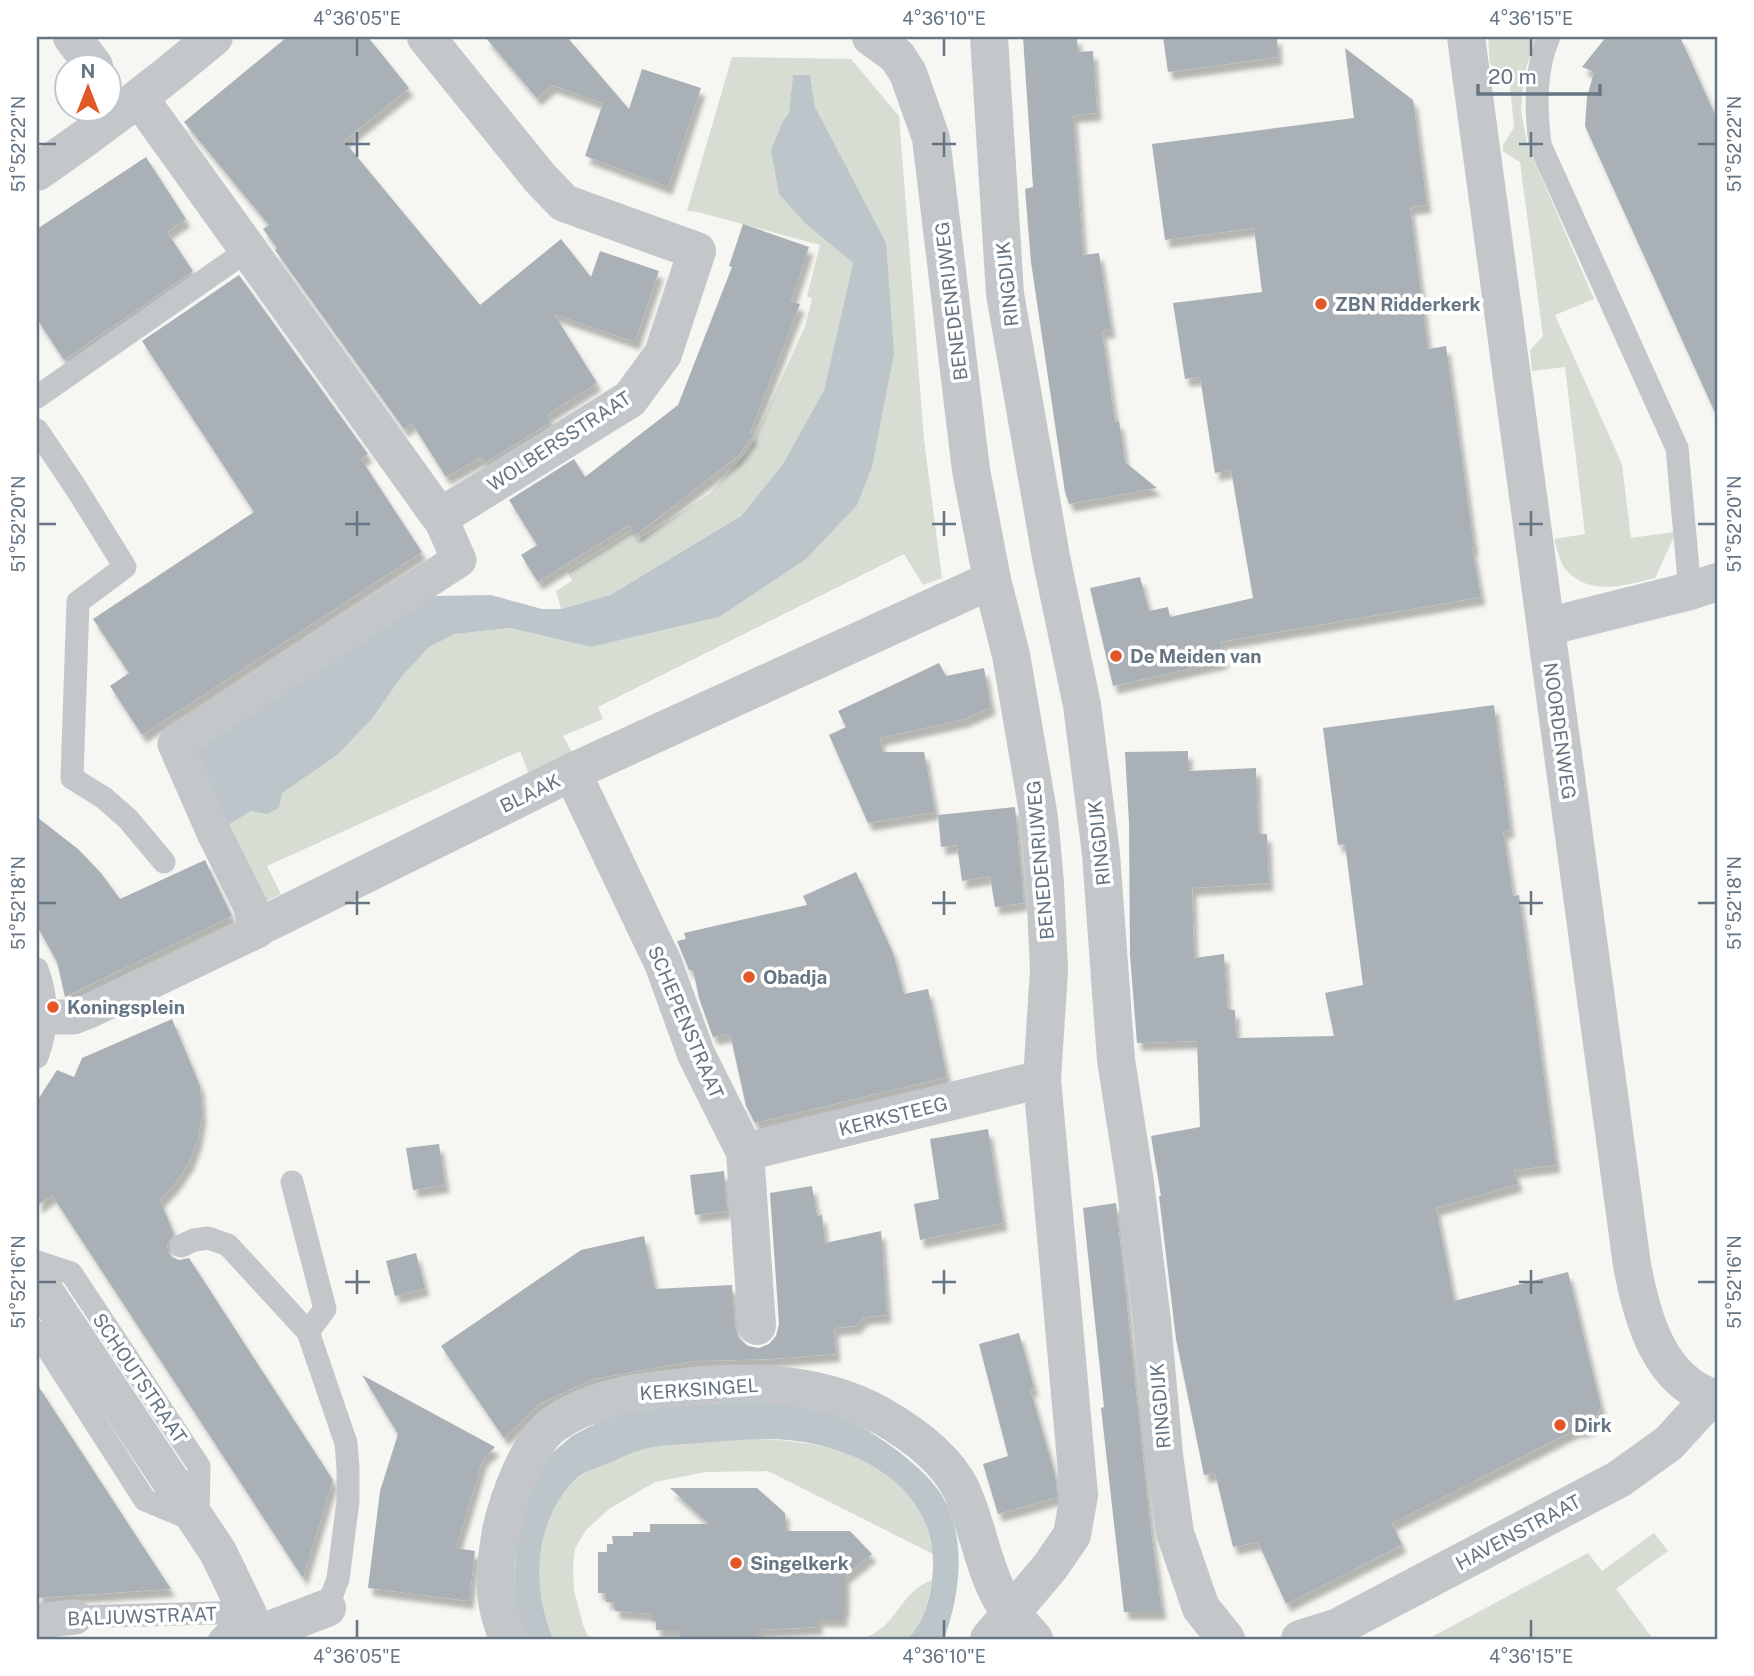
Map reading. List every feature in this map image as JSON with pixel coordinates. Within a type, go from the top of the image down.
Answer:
[{"type":"street","points":[[72,37],[83,52]]},
{"type":"street","points":[[37,172],[77,145],[124,98],[214,37]]},
{"type":"street","name":"WOLBERSSTRAAT","points":[[426,37],[554,195],[565,203],[697,251],[663,354],[630,399],[440,517]]},
{"type":"street","name":"BENEDENRIJWEG","points":[[871,37],[897,56],[908,73],[931,138],[971,470],[992,580],[1011,655],[1039,818],[1045,883],[1049,970],[1042,1079],[1079,1495],[1072,1535],[1012,1631]]},
{"type":"street","name":"RINGDIJK","points":[[989,37],[1005,294],[1051,557],[1082,705],[1101,854],[1116,1060],[1135,1182],[1175,1533],[1201,1608],[1226,1639]]},
{"type":"street","name":"NOORDENWEG","points":[[1466,37],[1630,1251],[1640,1308],[1650,1335],[1668,1364],[1685,1384],[1714,1398]]},
{"type":"street","points":[[124,98],[249,249],[440,517],[459,560],[175,744],[215,835],[263,927]]},
{"type":"street","name":"BLAAK","points":[[59,1017],[263,927],[572,772],[992,580]]},
{"type":"street","points":[[1546,627],[1704,587]]},
{"type":"street","name":"SCHEPENSTRAAT","points":[[572,772],[663,963],[696,1054],[745,1152],[757,1326]]},
{"type":"street","name":"KERKSTEEG","points":[[745,1152],[1042,1079]]},
{"type":"street","name":"SCHOUTSTRAAT","points":[[37,1280],[218,1552],[245,1631]]},
{"type":"street","name":"KERKSINGEL","points":[[509,1639],[496,1608],[496,1563],[505,1511],[533,1449],[552,1425],[591,1404],[622,1394],[697,1385],[761,1383],[800,1388],[841,1398],[878,1414],[916,1438],[948,1471],[960,1488],[1012,1631]]},
{"type":"street","name":"HAVENSTRAAT","points":[[1300,1639],[1338,1627],[1619,1479],[1669,1443],[1714,1398]]},
{"type":"street","points":[[245,1631],[327,1608]]},
{"type":"street","name":"BALJUWSTRAAT","points":[[37,1621],[75,1617]]},
{"type":"lane","points":[[1549,37],[1538,86],[1536,115],[1540,145],[1676,448],[1704,587]]},
{"type":"lane","points":[[37,397],[249,249]]},
{"type":"lane","points":[[37,430],[125,568],[78,602],[72,778],[104,798],[128,819],[164,862]]},
{"type":"lane","points":[[37,969],[59,1017],[37,1057]]},
{"type":"lane","points":[[292,1182],[325,1309],[308,1332]]},
{"type":"lane","points":[[181,1246],[208,1238],[228,1245],[308,1332],[346,1443],[348,1469],[348,1501],[338,1579],[327,1608]]},
{"type":"lane","name":"SCHOUTSTRAAT","points":[[37,1262],[71,1273],[200,1466],[198,1522]]},
{"type":"lane","points":[[37,1332],[145,1500],[198,1522]]},
{"type":"lane","name":"BALJUWSTRAAT","points":[[75,1617],[245,1631]]},
{"type":"shaded area","points":[[1488,37],[1536,37],[1524,75],[1521,110],[1527,144],[1594,299],[1555,315],[1622,464],[1631,538],[1674,532],[1655,578],[1609,587],[1586,584],[1566,570],[1554,539],[1585,534],[1565,367],[1532,371],[1530,350],[1543,336],[1520,162],[1503,151],[1503,145],[1514,127],[1509,76],[1490,64]]},
{"type":"shaded area","points":[[732,57],[851,59],[899,116],[924,440],[942,578],[923,585],[904,554],[598,707],[603,719],[563,736],[573,754],[529,775],[520,751],[267,866],[281,894],[263,903],[228,825],[251,810],[267,814],[281,793],[337,755],[372,719],[402,676],[428,647],[455,634],[510,628],[591,647],[719,617],[894,353],[841,161],[815,107],[810,75],[793,76],[789,114],[783,121],[807,225],[853,263],[824,390],[783,464],[741,516],[610,595],[561,609],[556,591],[572,581],[568,572],[633,531],[639,540],[709,494],[750,449],[805,326],[812,299],[807,296],[820,245],[687,211]]},
{"type":"shaded area","points":[[793,75],[810,75],[815,107],[886,243],[894,353],[872,467],[857,505],[806,559],[719,617],[591,647],[510,628],[455,634],[429,647],[402,676],[372,719],[337,755],[282,793],[279,808],[267,814],[251,811],[228,825],[194,752],[434,596],[491,595],[542,609],[561,609],[610,595],[741,516],[783,464],[824,390],[853,263],[807,225],[779,194],[771,150],[789,113]]},
{"type":"shaded area","points":[[756,1401],[812,1409],[857,1424],[905,1456],[936,1487],[950,1511],[959,1566],[954,1604],[944,1639],[908,1639],[927,1605],[933,1566],[930,1538],[921,1513],[906,1493],[888,1476],[866,1462],[841,1452],[815,1444],[766,1439],[648,1448],[628,1454],[578,1477],[563,1494],[552,1513],[540,1554],[541,1597],[553,1639],[526,1639],[513,1599],[520,1507],[552,1453],[572,1436],[604,1419],[644,1408]]},
{"type":"shaded area","points":[[754,1439],[805,1443],[831,1449],[879,1468],[899,1484],[916,1504],[927,1528],[933,1554],[768,1471],[706,1472],[655,1482],[609,1509],[586,1530],[575,1549],[573,1567],[574,1590],[589,1639],[553,1639],[541,1597],[540,1553],[552,1511],[563,1493],[579,1477],[609,1461],[654,1446]]},
{"type":"shaded area","points":[[1654,1533],[1668,1551],[1616,1589],[1653,1639],[1428,1639],[1588,1553],[1602,1571]]},
{"type":"shaded area","points":[[932,1580],[922,1619],[908,1639],[861,1639],[883,1627],[911,1593]]},
{"type":"building","points":[[287,37],[368,37],[409,88],[344,141],[480,305],[561,239],[591,277],[600,251],[659,271],[635,342],[554,314],[597,383],[547,415],[551,422],[485,463],[482,457],[446,477],[412,423],[404,429],[275,250],[277,248],[263,229],[269,225],[184,122]]},
{"type":"building","points":[[485,37],[567,37],[629,109],[642,69],[701,88],[668,187],[585,156],[603,103],[552,85],[537,98]]},
{"type":"building","points":[[1023,37],[1077,37],[1078,52],[1093,51],[1097,113],[1073,115],[1083,255],[1099,253],[1111,330],[1102,331],[1115,422],[1119,421],[1125,462],[1157,488],[1069,504],[1065,492],[1031,262],[1025,189],[1033,187]]},
{"type":"building","points":[[1163,37],[1277,37],[1278,57],[1168,72]]},
{"type":"building","points":[[1606,37],[1680,37],[1717,119],[1717,417],[1585,126],[1587,97],[1594,72],[1582,67]]},
{"type":"building","points":[[1345,48],[1413,100],[1427,205],[1410,207],[1428,349],[1446,346],[1481,597],[1220,642],[1224,661],[1113,686],[1090,588],[1140,577],[1149,611],[1168,607],[1170,617],[1253,598],[1231,470],[1215,473],[1200,377],[1185,379],[1173,303],[1262,292],[1254,228],[1165,240],[1152,144],[1354,118]]},
{"type":"building","points":[[146,157],[186,219],[167,232],[193,271],[64,360],[37,319],[37,229]]},
{"type":"building","points":[[743,224],[809,247],[791,301],[800,304],[750,433],[753,436],[738,456],[636,535],[629,525],[538,582],[521,555],[537,545],[509,500],[574,459],[585,477],[678,405],[732,267],[729,266]]},
{"type":"building","points":[[239,275],[368,454],[361,459],[422,552],[142,735],[110,686],[129,673],[93,619],[254,512],[142,341]]},
{"type":"building","points":[[939,663],[946,676],[984,668],[991,707],[965,719],[880,738],[882,752],[924,752],[935,812],[868,823],[829,735],[846,727],[838,711]]},
{"type":"building","points":[[1494,705],[1510,830],[1503,831],[1513,896],[1519,895],[1556,1165],[1514,1170],[1518,1184],[1436,1208],[1454,1301],[1568,1272],[1601,1407],[1592,1426],[1575,1430],[1392,1523],[1402,1545],[1286,1604],[1258,1542],[1233,1547],[1215,1473],[1204,1475],[1176,1339],[1161,1196],[1151,1136],[1200,1127],[1197,1041],[1137,1043],[1130,955],[1129,823],[1125,752],[1188,751],[1188,771],[1256,768],[1258,834],[1267,834],[1269,883],[1192,888],[1194,958],[1224,954],[1227,1004],[1228,1010],[1235,1010],[1236,1038],[1334,1036],[1325,993],[1363,985],[1345,844],[1338,845],[1323,728]]},
{"type":"building","points":[[1015,807],[1024,903],[995,907],[990,876],[962,881],[957,845],[941,847],[938,815]]},
{"type":"building","points":[[37,817],[78,849],[101,873],[120,899],[205,860],[232,916],[65,997],[57,962],[37,926]]},
{"type":"building","points":[[856,872],[893,953],[904,994],[928,989],[947,1077],[755,1123],[746,1106],[730,1034],[713,1037],[699,998],[693,970],[689,970],[677,941],[686,939],[684,933],[807,905],[803,896]]},
{"type":"building","points":[[172,1019],[200,1086],[202,1115],[198,1139],[190,1161],[160,1200],[174,1234],[167,1244],[168,1251],[172,1257],[179,1260],[189,1258],[333,1480],[303,1578],[52,1195],[37,1206],[37,1101],[57,1070],[74,1077],[82,1058]]},
{"type":"building","points":[[988,1129],[1003,1223],[920,1240],[914,1204],[939,1199],[930,1139]]},
{"type":"building","points":[[439,1144],[445,1185],[413,1190],[406,1148]]},
{"type":"building","points":[[724,1171],[727,1211],[695,1215],[690,1175]]},
{"type":"building","points":[[812,1186],[817,1216],[822,1215],[825,1243],[881,1231],[887,1315],[864,1317],[856,1326],[834,1328],[836,1354],[694,1361],[593,1379],[539,1404],[504,1438],[441,1346],[581,1250],[644,1236],[655,1289],[732,1285],[735,1327],[739,1338],[748,1346],[759,1348],[769,1344],[776,1336],[779,1324],[770,1193]]},
{"type":"building","points":[[1116,1203],[1162,1612],[1124,1612],[1101,1408],[1104,1407],[1083,1208]]},
{"type":"building","points":[[416,1253],[425,1288],[395,1296],[386,1261]]},
{"type":"building","points":[[1019,1333],[1034,1388],[1030,1389],[1055,1475],[1057,1497],[998,1514],[983,1464],[1008,1456],[979,1344]]},
{"type":"building","points":[[362,1375],[495,1447],[483,1459],[456,1548],[475,1551],[469,1601],[368,1588],[380,1491],[398,1434]]},
{"type":"building","points":[[37,1384],[150,1557],[171,1589],[37,1598]]},
{"type":"building","name":"Singelkerk","points":[[670,1488],[757,1488],[785,1513],[785,1531],[850,1531],[872,1554],[845,1576],[843,1619],[818,1619],[818,1627],[758,1630],[758,1639],[680,1639],[680,1630],[656,1630],[656,1621],[652,1621],[652,1614],[615,1611],[615,1602],[606,1602],[606,1593],[598,1593],[598,1552],[607,1552],[607,1544],[613,1544],[612,1536],[633,1536],[633,1532],[650,1532],[650,1524],[709,1524]]},
{"type":"place","name":"ZBN Ridderkerk","points":[[1321,304]]},
{"type":"place","name":"De Meiden van","points":[[1116,656]]},
{"type":"place","name":"Obadja","points":[[749,977]]},
{"type":"place","name":"Koningsplein","points":[[53,1007]]},
{"type":"place","name":"Dirk","points":[[1560,1425]]},
{"type":"place","name":"Singelkerk","points":[[736,1563]]}]
